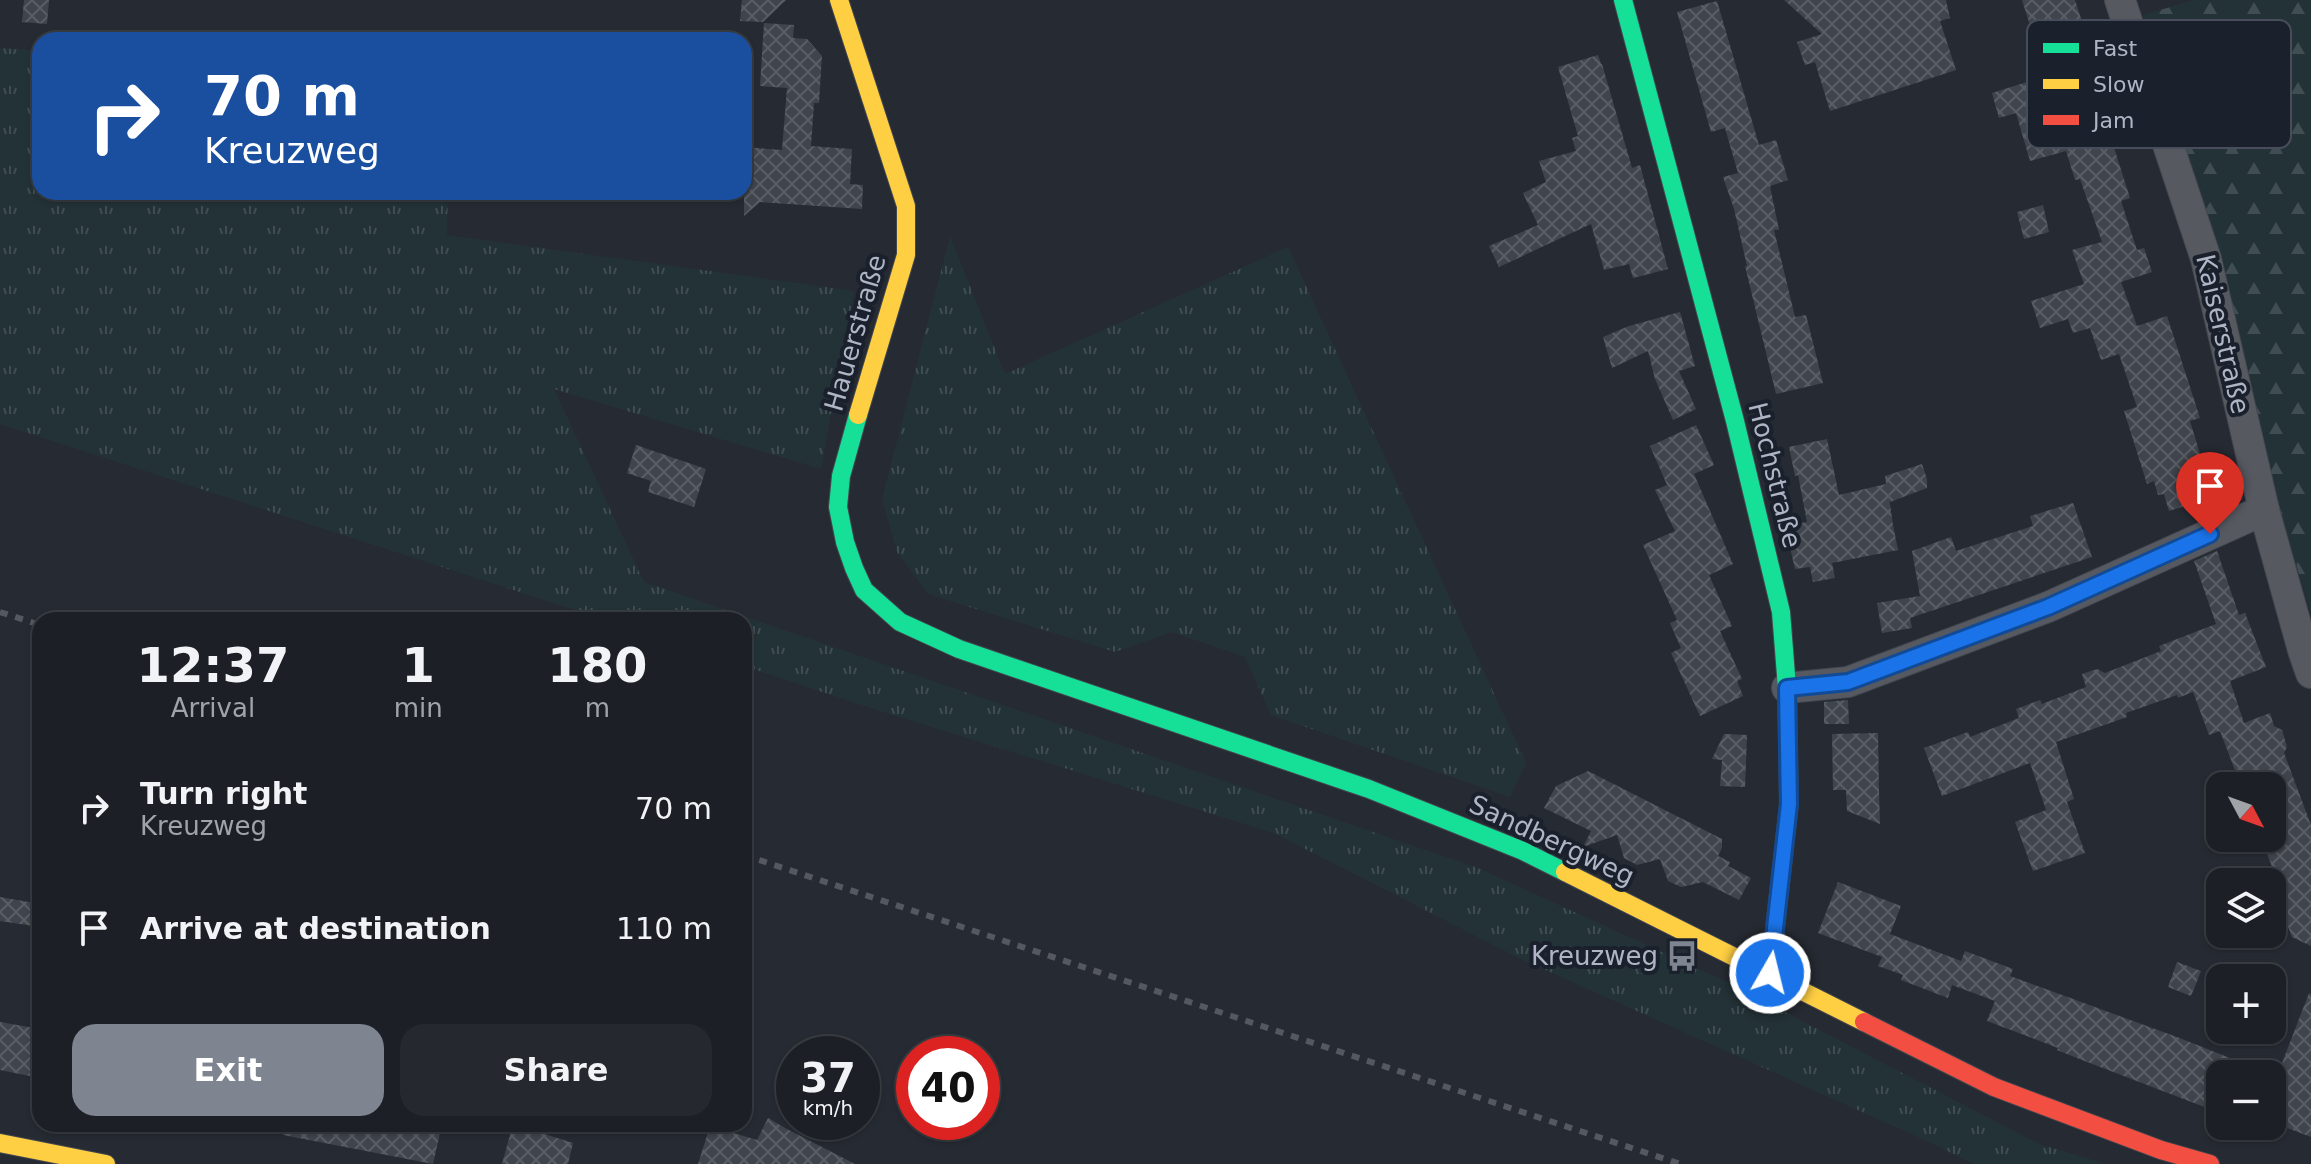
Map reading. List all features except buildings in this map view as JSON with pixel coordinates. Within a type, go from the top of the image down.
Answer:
[{"type":"street","name":"Hauerstraße","points":[[839,0],[906,206],[906,255],[841,476],[838,507],[849,555],[864,590]]},
{"type":"street","name":"Hochstraße","points":[[1623,0],[1739,436],[1781,612],[1787,688],[1789,804],[1770,973]]},
{"type":"street","name":"Kaiserstraße","points":[[2120,0],[2127,20]]},
{"type":"street","name":"Kaiserstraße","points":[[2169,148],[2206,259],[2264,510],[2311,673]]},
{"type":"street","points":[[1787,688],[1848,682],[2048,607],[2264,510]]},
{"type":"street","name":"Sandbergweg","points":[[864,590],[900,622],[959,649],[1369,789],[1523,851],[1994,1087],[2161,1150],[2210,1164]]},
{"type":"street","points":[[0,1143],[106,1164]]},
{"type":"green space","points":[[2194,0],[2311,0],[2311,614],[2282,517],[2220,261],[2185,148],[2291,148],[2291,20],[2145,20],[2143,15]]},
{"type":"green space","points":[[0,48],[32,50],[32,200],[448,200],[447,235],[854,291],[821,469],[554,389],[644,582],[731,612],[581,612],[0,424]]},
{"type":"green space","points":[[950,236],[1005,374],[1288,247],[1526,763],[1510,797],[1271,715],[1245,657],[1172,632],[1115,652],[928,594],[897,552],[882,499]]},
{"type":"green space","points":[[752,619],[1478,868],[1727,982],[2039,1144],[2106,1164],[1974,1164],[1521,959],[1274,833],[752,669]]},
{"type":"railway","points":[[0,612],[32,622]]},
{"type":"railway","points":[[752,858],[1680,1164]]},
{"type":"traffic: fast","points":[[1623,0],[1735,421],[1781,612],[1787,688],[1789,804],[1770,973]]},
{"type":"traffic: fast","points":[[858,415],[841,476],[838,507],[845,542],[864,590],[900,622],[959,649],[1369,789],[1523,851],[1565,872]]},
{"type":"traffic: slow","points":[[839,0],[906,206],[906,255],[858,415]]},
{"type":"traffic: slow","points":[[1565,872],[1864,1022]]},
{"type":"traffic: slow","points":[[0,1143],[106,1164]]},
{"type":"traffic: jam","points":[[1864,1022],[1994,1087],[2161,1150],[2210,1164]]},
{"type":"place","name":"Kreuzweg","points":[[1682,956]]},
{"type":"route","points":[[1770,973],[1789,804],[1787,688],[1848,682],[2048,607],[2210,534]]}]
